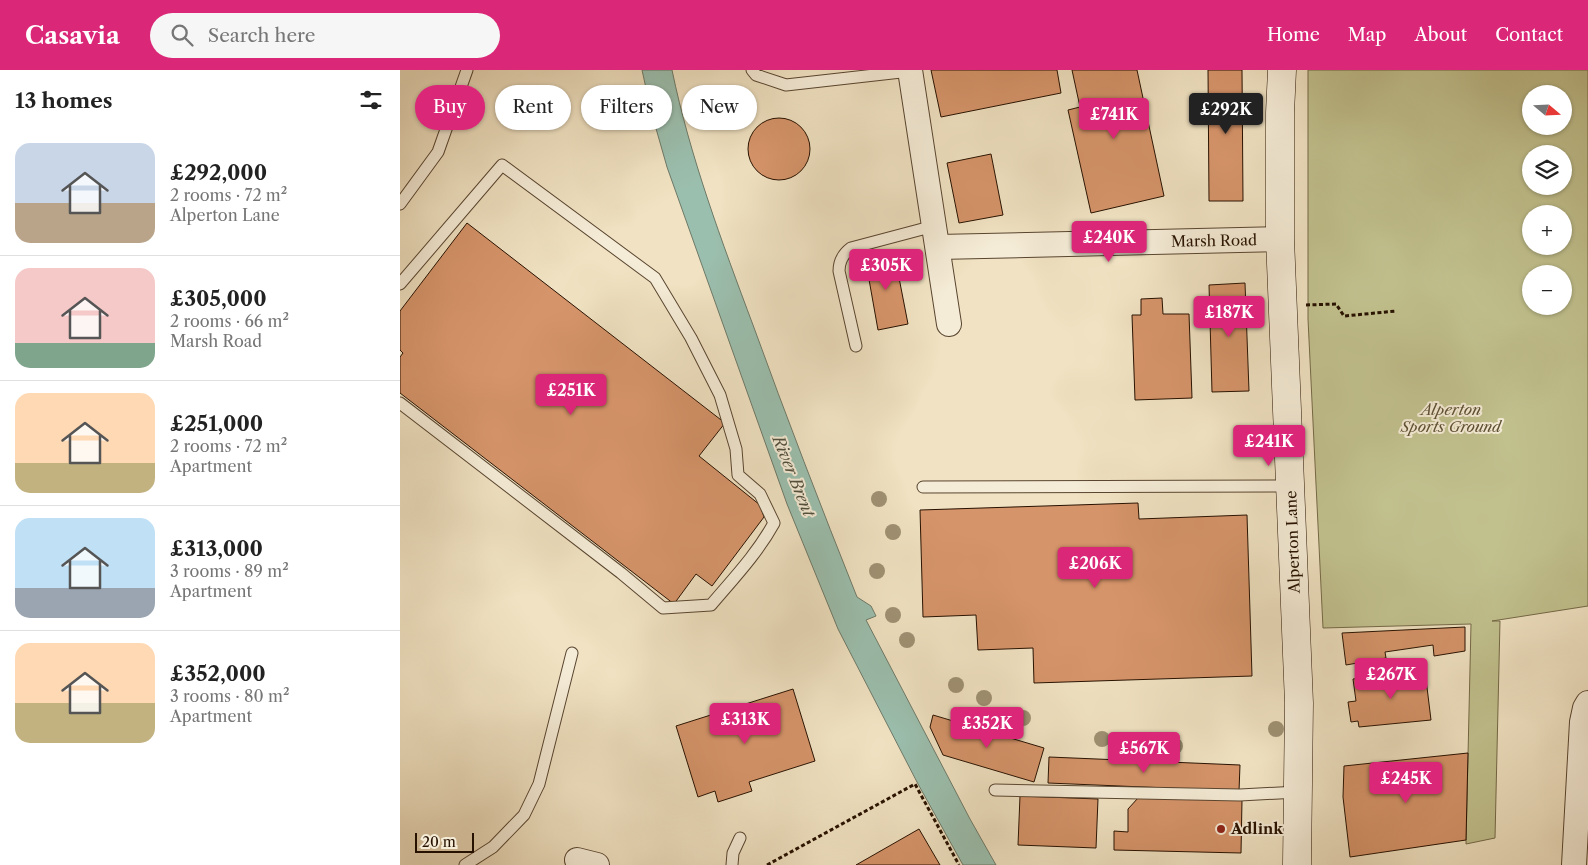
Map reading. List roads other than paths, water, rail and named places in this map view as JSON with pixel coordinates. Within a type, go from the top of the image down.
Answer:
[{"type":"main road","name":"Alperton Lane","points":[[1282,70],[1280,240],[1299,703],[1297,865]]},
{"type":"street","points":[[910,70],[950,324]]},
{"type":"street","name":"Marsh Road","points":[[936,237],[1280,240]]},
{"type":"street","points":[[1574,865],[1582,722],[1588,703]]},
{"type":"lane","points":[[400,204],[438,152],[467,70]]},
{"type":"lane","points":[[752,70],[756,75],[786,85],[910,70]]},
{"type":"lane","points":[[400,284],[502,165],[655,278],[692,338],[720,395],[736,449],[738,475],[760,494],[774,523],[766,538],[711,605],[663,608],[621,573],[400,403]]},
{"type":"lane","points":[[856,346],[839,271],[844,254],[851,248],[936,237]]},
{"type":"lane","points":[[923,487],[1291,486]]},
{"type":"lane","points":[[465,865],[493,847],[524,815],[539,784],[572,653]]},
{"type":"lane","points":[[994,790],[1240,795],[1298,792]]},
{"type":"lane","points":[[732,865],[733,853],[740,838]]},
{"type":"water","name":"River Brent","points":[[642,70],[672,70],[682,114],[682,130],[687,130],[708,199],[778,393],[857,597],[871,606],[876,616],[866,620],[996,865],[963,865],[918,784],[838,629],[787,504],[667,167],[656,130],[672,130],[672,85],[645,85]]},
{"type":"place","name":"Adlink","points":[[1221,829]]},
{"type":"park label","name":"Alperton Sports Ground","points":[[1451,418]]}]
